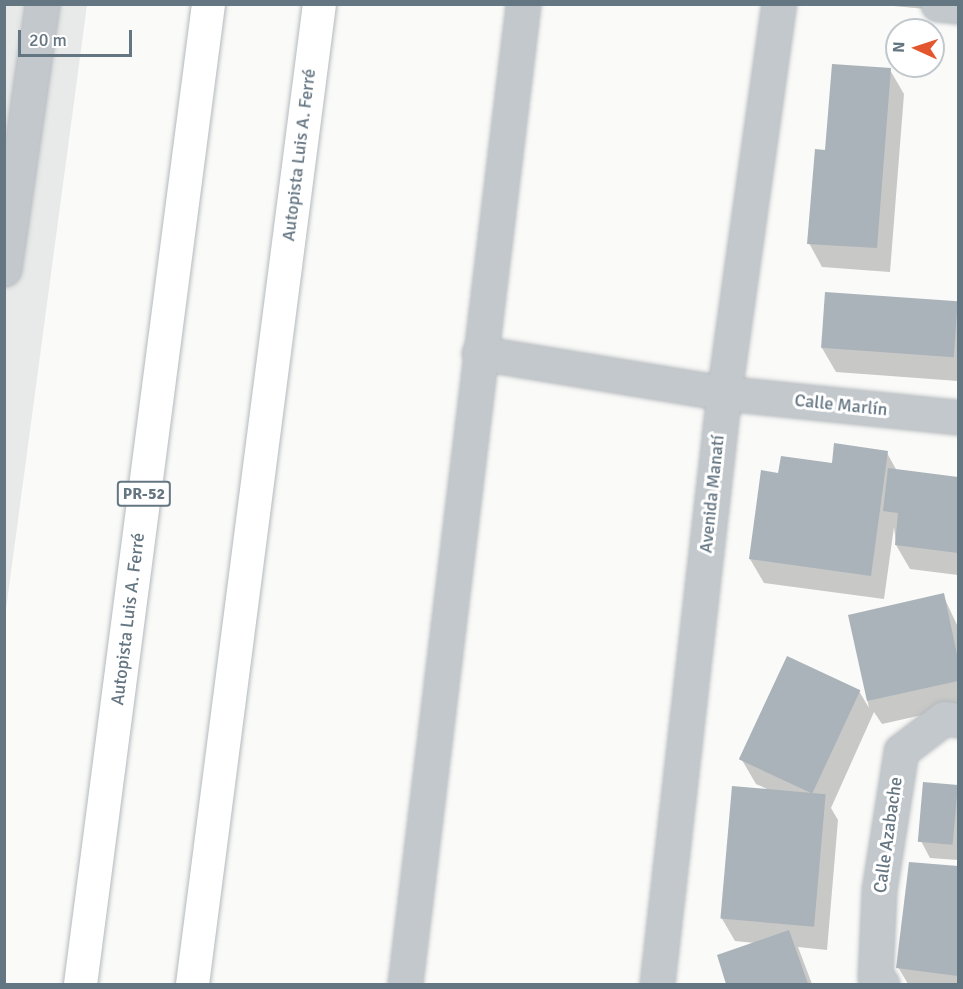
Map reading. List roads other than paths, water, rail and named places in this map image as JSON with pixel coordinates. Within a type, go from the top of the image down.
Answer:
[{"type":"highway","name":"Autopista Luis A. Ferré","points":[[81,984],[208,4]]},
{"type":"highway","name":"Autopista Luis A. Ferré","points":[[192,984],[319,4]]},
{"type":"street","points":[[4,269],[42,4]]},
{"type":"street","points":[[405,984],[523,4]]},
{"type":"street","name":"Avenida Manatí","points":[[657,984],[724,393],[779,4]]},
{"type":"street","points":[[938,4],[958,6]]},
{"type":"street","name":"Calle Marlín","points":[[480,353],[724,393],[958,417]]},
{"type":"street","name":"Calle Azabache","points":[[882,984],[875,978],[879,890],[901,751],[944,718],[958,720]]}]
